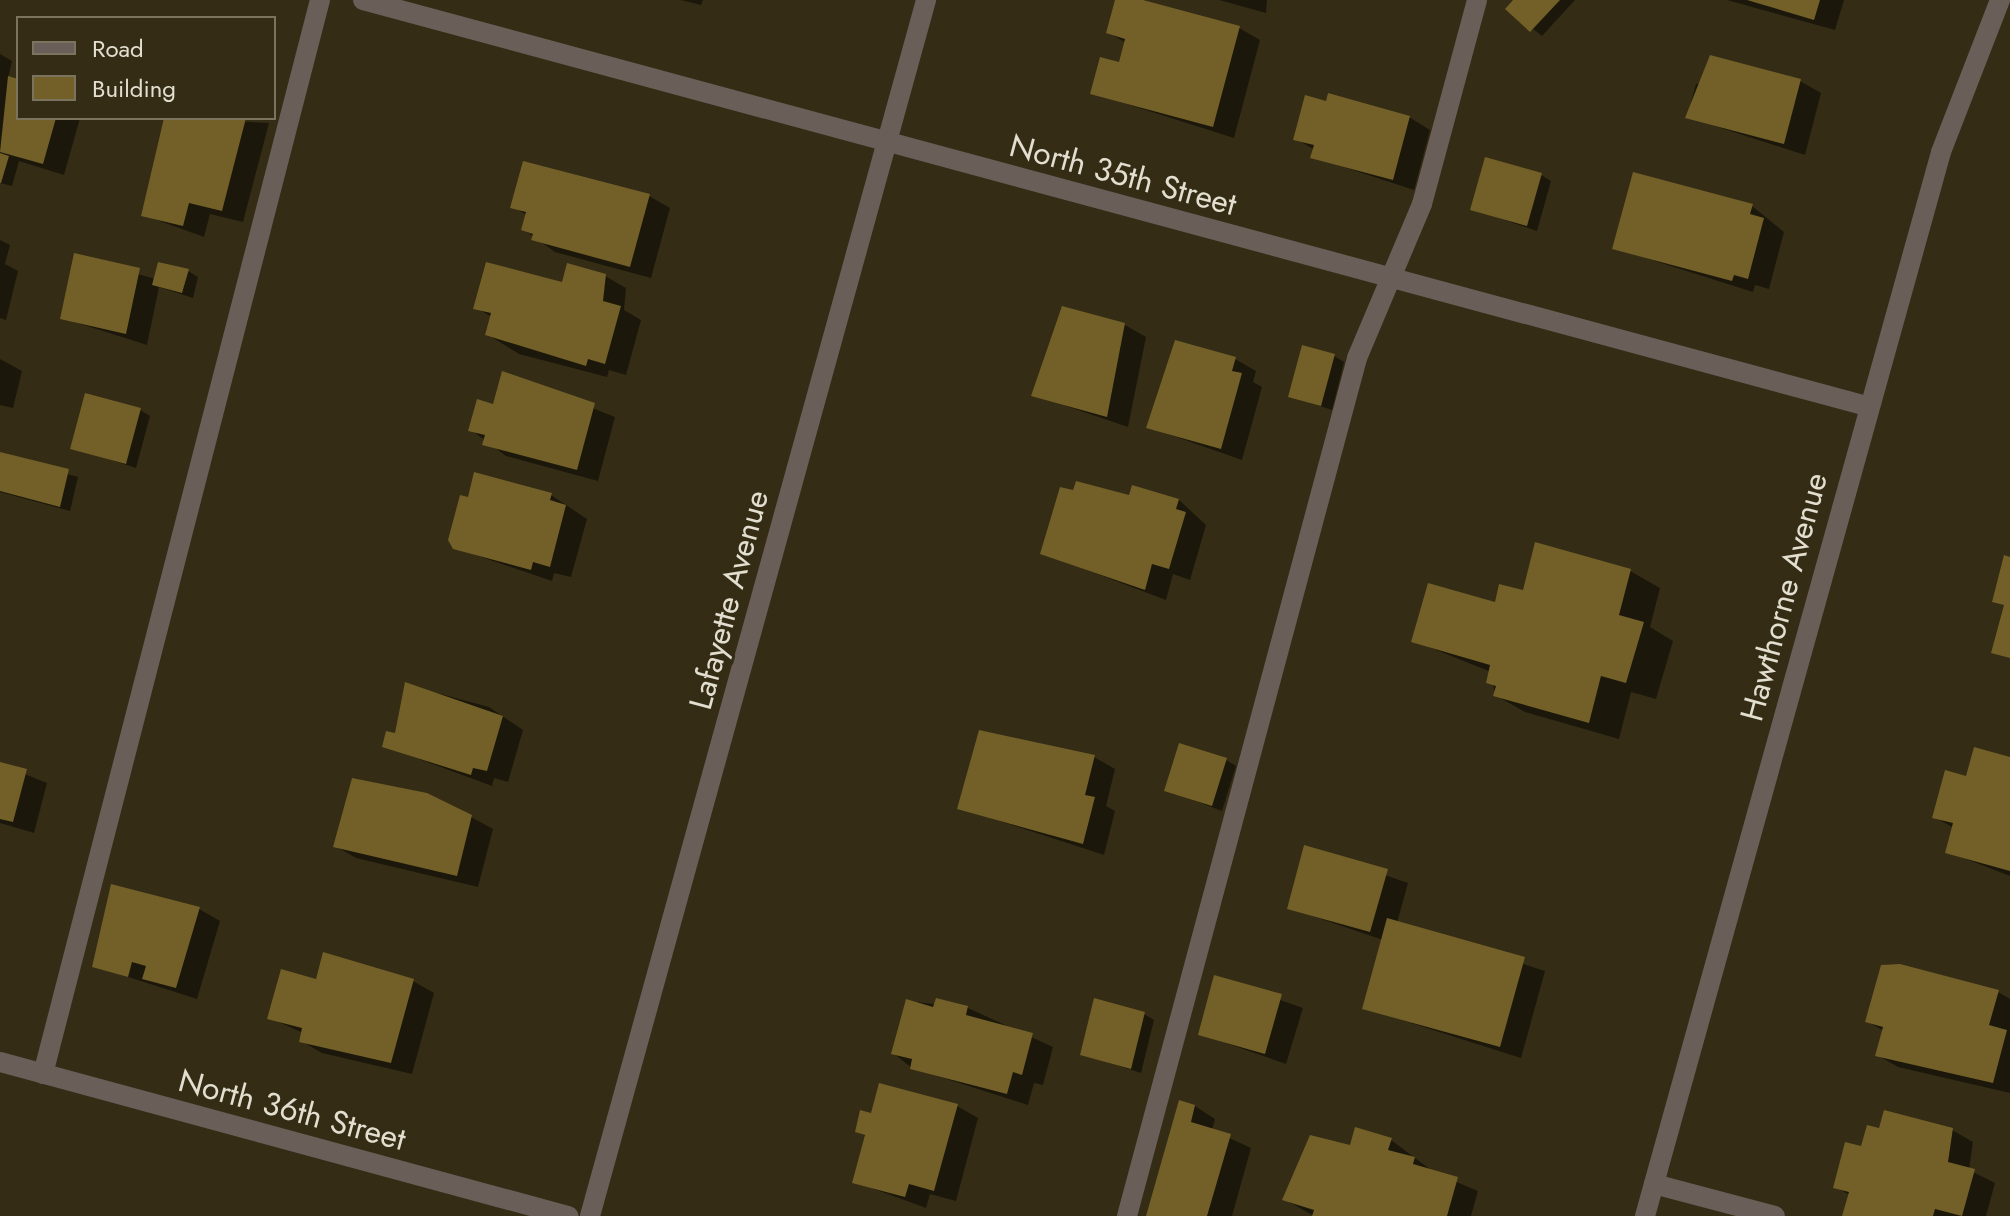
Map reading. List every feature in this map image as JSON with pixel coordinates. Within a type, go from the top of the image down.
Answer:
[{"type":"street","points":[[43,1074],[320,0]]},
{"type":"street","name":"North 35th Street","points":[[363,0],[424,8],[887,143],[1867,406]]},
{"type":"street","name":"Lafayette Avenue","points":[[590,1216],[926,0]]},
{"type":"street","points":[[1127,1216],[1357,358],[1422,204],[1477,0]]},
{"type":"street","name":"Hawthorne Avenue","points":[[1645,1216],[1867,406],[1941,152],[2000,0]]},
{"type":"street","name":"North 36th Street","points":[[0,1062],[568,1216]]},
{"type":"street","points":[[1654,1184],[1775,1216]]},
{"type":"building","points":[[1115,0],[1143,0],[1240,26],[1213,127],[1090,94],[1100,57],[1119,62],[1125,39],[1106,33]]},
{"type":"building","points":[[1513,0],[1560,0],[1530,32],[1505,9]]},
{"type":"building","points":[[1747,0],[1820,0],[1814,20]]},
{"type":"building","points":[[1710,55],[1801,79],[1784,144],[1685,118]]},
{"type":"building","points":[[8,76],[16,78],[16,120],[55,120],[43,164],[0,152]]},
{"type":"building","points":[[1328,93],[1410,116],[1393,180],[1310,158],[1314,145],[1293,140],[1305,95],[1326,101]]},
{"type":"building","points":[[164,120],[245,120],[222,211],[189,203],[183,226],[141,216]]},
{"type":"building","points":[[0,153],[9,156],[1,183],[0,183]]},
{"type":"building","points":[[1485,157],[1542,173],[1527,226],[1470,210]]},
{"type":"building","points":[[523,161],[650,194],[630,267],[531,240],[533,234],[521,230],[526,212],[510,208]]},
{"type":"building","points":[[1633,172],[1753,204],[1750,214],[1764,218],[1748,279],[1734,275],[1732,281],[1612,249]]},
{"type":"building","points":[[74,253],[140,268],[126,334],[60,319]]},
{"type":"building","points":[[158,262],[189,269],[182,293],[152,285]]},
{"type":"building","points":[[486,262],[562,282],[567,263],[606,274],[603,301],[621,306],[605,364],[588,359],[586,366],[485,335],[491,313],[473,309]]},
{"type":"building","points":[[1062,306],[1125,323],[1107,417],[1031,396]]},
{"type":"building","points":[[1175,340],[1236,357],[1232,371],[1242,373],[1221,449],[1146,428]]},
{"type":"building","points":[[1302,345],[1335,354],[1321,406],[1288,397]]},
{"type":"building","points":[[502,371],[595,403],[577,470],[482,445],[485,435],[468,431],[477,399],[493,404]]},
{"type":"building","points":[[85,393],[141,408],[126,464],[70,449]]},
{"type":"building","points":[[0,452],[69,469],[60,507],[0,491]]},
{"type":"building","points":[[474,472],[552,493],[550,500],[566,505],[550,567],[533,562],[531,570],[453,549],[448,540],[460,495],[468,497]]},
{"type":"building","points":[[1076,481],[1129,495],[1132,485],[1179,499],[1176,509],[1186,512],[1169,569],[1152,564],[1145,590],[1040,554],[1060,487],[1073,490]]},
{"type":"building","points":[[1535,542],[1631,569],[1619,615],[1644,622],[1626,683],[1601,676],[1589,723],[1493,696],[1496,686],[1486,683],[1490,665],[1411,642],[1428,583],[1495,602],[1499,584],[1523,590]]},
{"type":"building","points":[[2004,555],[2010,557],[2010,658],[1991,653],[2004,605],[1992,602]]},
{"type":"building","points":[[405,682],[503,716],[487,771],[473,768],[471,775],[382,747],[386,731],[395,733]]},
{"type":"building","points":[[979,730],[1095,755],[1085,795],[1095,797],[1083,844],[957,809]]},
{"type":"building","points":[[1179,743],[1227,758],[1212,806],[1164,791]]},
{"type":"building","points":[[1974,747],[2010,757],[2010,871],[1945,853],[1953,823],[1932,818],[1945,770],[1966,776]]},
{"type":"building","points":[[0,762],[27,769],[13,822],[0,819]]},
{"type":"building","points":[[352,778],[427,793],[472,815],[457,876],[333,847]]},
{"type":"building","points":[[1304,845],[1388,869],[1370,932],[1287,909]]},
{"type":"building","points":[[111,884],[200,907],[176,988],[142,979],[146,966],[132,962],[128,977],[92,967]]},
{"type":"building","points":[[1387,918],[1525,957],[1500,1047],[1362,1009]]},
{"type":"building","points":[[323,952],[414,979],[391,1063],[299,1042],[302,1028],[267,1019],[281,969],[316,979]]},
{"type":"building","points":[[1900,964],[1999,990],[1989,1025],[2007,1030],[1993,1083],[1875,1056],[1883,1027],[1865,1022],[1881,965]]},
{"type":"building","points":[[1214,975],[1282,994],[1265,1054],[1198,1035]]},
{"type":"building","points":[[936,998],[968,1006],[966,1015],[1033,1033],[1022,1075],[1013,1072],[1007,1094],[910,1069],[912,1059],[891,1054],[906,999],[933,1007]]},
{"type":"building","points":[[1094,998],[1145,1012],[1131,1069],[1080,1055]]},
{"type":"building","points":[[879,1083],[958,1104],[934,1191],[909,1184],[905,1197],[852,1183],[865,1135],[855,1132],[860,1110],[871,1113]]},
{"type":"building","points":[[1179,1100],[1195,1105],[1191,1122],[1231,1134],[1207,1216],[1146,1216]]},
{"type":"building","points":[[1884,1110],[1953,1128],[1948,1162],[1975,1169],[1962,1216],[1935,1209],[1933,1216],[1842,1216],[1849,1192],[1833,1188],[1845,1142],[1861,1146],[1867,1125],[1879,1128]]},
{"type":"building","points":[[1355,1127],[1392,1138],[1388,1150],[1415,1157],[1413,1164],[1458,1177],[1447,1216],[1312,1216],[1314,1210],[1282,1200],[1310,1135],[1350,1145]]}]
